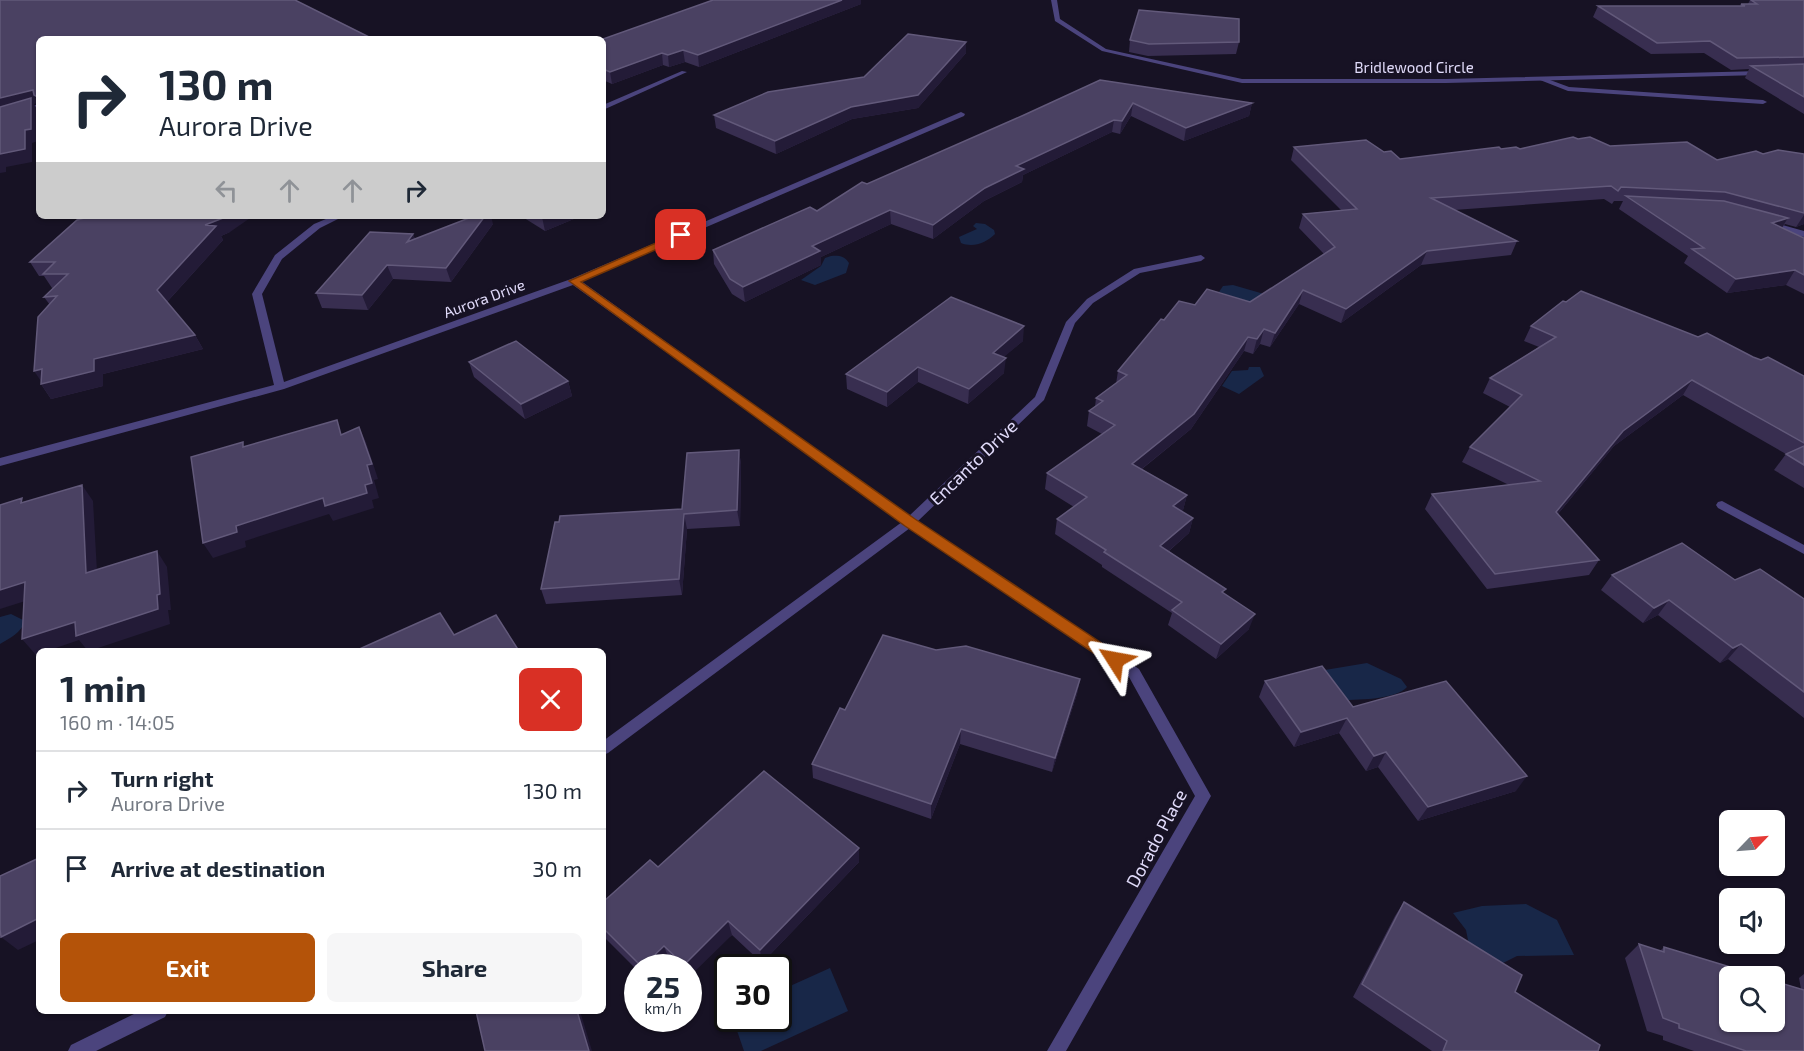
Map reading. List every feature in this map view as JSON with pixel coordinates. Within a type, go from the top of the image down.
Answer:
[{"type":"street","name":"Bridlewood Circle","points":[[1054,0],[1057,20],[1104,50],[1242,81],[1542,79],[1768,73]]},
{"type":"street","points":[[606,107],[684,72]]},
{"type":"street","points":[[1542,79],[1568,89],[1763,102]]},
{"type":"street","points":[[0,117],[36,107]]},
{"type":"street","name":"Aurora Drive","points":[[0,462],[280,387],[574,281],[961,114]]},
{"type":"street","points":[[280,387],[257,294],[278,257],[317,226],[333,219]]},
{"type":"street","points":[[1760,222],[1804,234]]},
{"type":"street","name":"Encanto Drive","points":[[606,747],[910,522],[1040,398],[1071,322],[1090,301],[1137,271],[1201,258]]},
{"type":"street","name":"Dorado Place","points":[[574,281],[910,522],[1134,673],[1203,796],[1056,1051]]},
{"type":"street","points":[[1722,505],[1804,550]]},
{"type":"street","points":[[77,1051],[153,1014]]},
{"type":"water","points":[[976,223],[985,224],[994,230],[995,234],[979,244],[961,243],[959,237],[977,229],[973,226]]},
{"type":"water","points":[[841,256],[849,263],[846,273],[815,285],[801,280],[821,266],[825,258]]},
{"type":"water","points":[[1233,285],[1264,294],[1268,308],[1219,292],[1223,286]]},
{"type":"water","points":[[1249,367],[1260,367],[1264,376],[1239,394],[1222,386],[1232,371],[1248,370]]},
{"type":"water","points":[[11,614],[25,621],[18,632],[0,644],[0,617]]},
{"type":"water","points":[[1367,663],[1401,679],[1407,687],[1394,695],[1384,697],[1337,700],[1325,670]]},
{"type":"water","points":[[1526,904],[1557,920],[1574,955],[1517,956],[1497,966],[1469,945],[1466,930],[1453,913],[1482,906]]},
{"type":"water","points":[[830,968],[848,1011],[761,1051],[744,1051],[737,1032],[792,1032],[792,985]]},
{"type":"building","points":[[0,0],[295,0],[367,36],[36,36],[36,96],[33,90],[0,98]]},
{"type":"building","points":[[713,0],[842,0],[698,55],[683,50],[668,55],[662,53],[610,72],[606,70],[606,38]]},
{"type":"building","points":[[1751,0],[1804,0],[1804,57],[1737,58],[1710,41],[1657,43],[1598,6],[1745,6],[1741,4],[1757,4]]},
{"type":"building","points":[[1139,10],[1239,19],[1239,42],[1149,44],[1130,40]]},
{"type":"building","points":[[908,34],[966,42],[918,95],[851,107],[775,141],[714,115],[768,92],[864,77]]},
{"type":"building","points":[[1804,64],[1804,97],[1751,66]]},
{"type":"building","points":[[1100,80],[1252,103],[1186,128],[1133,103],[1122,121],[1114,120],[1016,166],[1024,169],[985,188],[933,225],[890,210],[812,246],[820,251],[743,287],[730,279],[713,250],[810,207],[817,211],[862,182],[867,184]]},
{"type":"building","points":[[31,98],[31,129],[25,130],[25,149],[0,154],[0,107]]},
{"type":"building","points":[[1573,137],[1578,139],[1590,137],[1610,146],[1687,142],[1717,160],[1756,151],[1763,154],[1778,150],[1804,154],[1804,213],[1725,192],[1621,187],[1618,191],[1611,186],[1431,198],[1517,241],[1427,251],[1346,309],[1303,290],[1275,333],[1264,329],[1257,339],[1248,337],[1194,414],[1132,464],[1187,495],[1173,506],[1193,518],[1160,546],[1226,589],[1222,592],[1255,614],[1221,644],[1172,610],[1182,602],[1057,519],[1087,497],[1047,473],[1115,425],[1089,411],[1103,401],[1096,398],[1127,375],[1118,371],[1179,301],[1195,305],[1207,289],[1250,302],[1335,247],[1303,214],[1357,209],[1294,147],[1366,140],[1384,152],[1391,151],[1400,159],[1499,147],[1501,149],[1516,147],[1520,149]]},
{"type":"building","points":[[1626,196],[1724,201],[1788,218],[1772,223],[1804,238],[1804,275],[1795,270],[1736,279],[1692,249],[1704,248]]},
{"type":"building","points":[[220,219],[205,225],[216,226],[157,290],[195,335],[94,359],[94,371],[41,384],[42,369],[34,371],[38,317],[57,296],[44,297],[68,274],[43,274],[55,262],[30,262],[77,220]]},
{"type":"building","points":[[466,219],[483,219],[446,268],[387,265],[362,295],[316,293],[370,232],[413,234],[407,242]]},
{"type":"building","points":[[1581,291],[1698,337],[1707,333],[1753,357],[1761,360],[1768,357],[1804,376],[1804,443],[1692,380],[1623,431],[1556,512],[1599,560],[1495,574],[1432,494],[1540,481],[1470,447],[1522,395],[1490,378],[1556,337],[1531,326],[1563,301],[1566,302]]},
{"type":"building","points":[[951,297],[1024,326],[993,353],[1006,358],[969,389],[918,367],[887,392],[846,374]]},
{"type":"building","points":[[516,341],[568,381],[521,404],[469,362]]},
{"type":"building","points":[[337,420],[341,435],[359,427],[372,464],[367,465],[372,483],[365,485],[367,493],[325,506],[323,498],[236,526],[237,532],[203,543],[191,457],[243,442],[243,447]]},
{"type":"building","points":[[1804,446],[1804,465],[1786,454]]},
{"type":"building","points":[[739,450],[737,510],[684,514],[679,579],[541,589],[555,522],[559,522],[560,516],[682,509],[687,453]]},
{"type":"building","points":[[82,485],[86,573],[157,551],[160,594],[157,595],[158,609],[76,636],[75,622],[22,639],[25,582],[0,590],[0,505],[22,498],[21,503]]},
{"type":"building","points":[[1682,543],[1735,580],[1760,569],[1804,599],[1804,692],[1741,644],[1733,648],[1669,600],[1654,608],[1612,575]]},
{"type":"building","points":[[440,613],[454,635],[496,615],[517,648],[362,648]]},
{"type":"building","points":[[883,635],[936,650],[966,646],[1080,679],[1055,758],[961,729],[931,804],[812,764],[840,708],[845,710]]},
{"type":"building","points":[[1322,666],[1353,707],[1446,681],[1527,776],[1428,807],[1386,752],[1374,756],[1347,718],[1301,732],[1265,681]]},
{"type":"building","points":[[764,771],[859,848],[760,950],[728,921],[695,954],[672,954],[664,946],[656,954],[629,954],[606,931],[606,899],[650,860],[658,867]]},
{"type":"building","points":[[36,859],[36,920],[1,937],[0,929],[0,876]]},
{"type":"building","points":[[1404,902],[1522,975],[1515,992],[1600,1045],[1598,1051],[1443,1051],[1447,1041],[1362,984]]},
{"type":"building","points":[[1639,944],[1664,952],[1664,947],[1727,966],[1719,966],[1719,1032],[1785,1032],[1785,984],[1804,990],[1804,1051],[1746,1051],[1679,1028],[1679,1024],[1663,1018]]},
{"type":"building","points":[[477,1014],[578,1014],[589,1051],[485,1051]]},
{"type":"route","points":[[681,235],[574,281],[910,522],[1115,660]]}]
